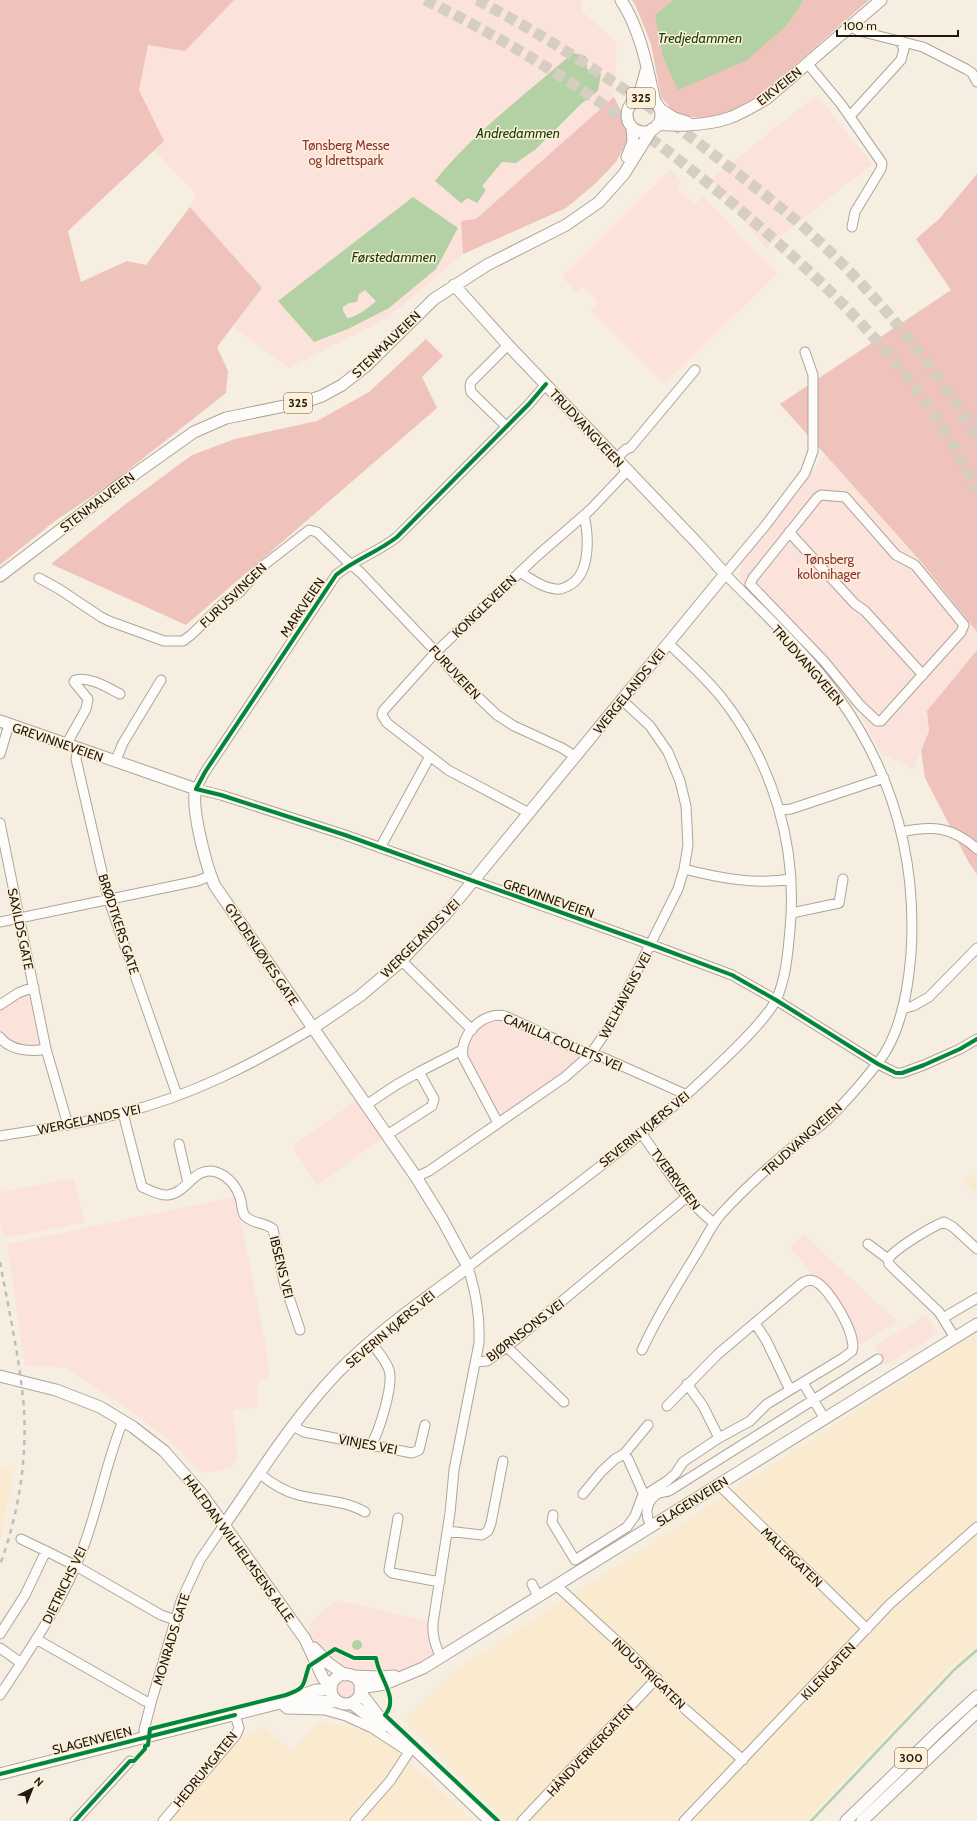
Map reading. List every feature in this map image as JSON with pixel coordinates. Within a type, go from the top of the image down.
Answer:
[{"type":"main road","name":"325","points":[[621,0],[637,30],[657,106]]},
{"type":"main road","name":"EIKVEIEN","points":[[654,127],[722,122],[749,109],[766,99],[880,0]]},
{"type":"main road","name":"325","points":[[636,99],[641,90],[647,66]]},
{"type":"main road","name":"325","points":[[636,99],[646,98],[657,106]]},
{"type":"main road","name":"STENMALVEIEN","points":[[586,210],[611,181],[628,156],[633,142],[632,127],[628,122],[627,112],[628,106],[636,99]]},
{"type":"main road","name":"EIKVEIEN","points":[[657,106],[680,120],[697,124]]},
{"type":"main road","name":"STENMALVEIEN","points":[[0,576],[118,486],[194,432],[209,424],[226,418],[304,402],[322,396],[342,385],[370,363],[427,305],[454,285],[487,265],[557,230],[599,202],[610,192],[624,174],[660,119],[657,106]]},
{"type":"main road","name":"325","points":[[632,127],[641,131],[654,127]]},
{"type":"main road","name":"TRUDVANGVEIEN","points":[[454,285],[508,346],[546,384],[725,574]]},
{"type":"main road","name":"WERGELANDS VEI","points":[[313,1028],[360,996],[402,960],[446,914],[725,574]]},
{"type":"main road","name":"GREVINNEVEIEN","points":[[5,723],[196,789]]},
{"type":"main road","name":"GYLDENLØVES GATE","points":[[196,789],[194,801],[210,876],[416,1177],[442,1218],[468,1267]]},
{"type":"main road","name":"SEVERIN KJÆRS VEI","points":[[224,1525],[293,1426],[333,1377],[371,1342],[468,1267]]},
{"type":"main road","name":"SLAGENVEIEN","points":[[360,1690],[385,1684],[441,1657],[977,1324]]},
{"type":"main road","name":"HALFDAN WILHELMSENS ALLE","points":[[0,1376],[56,1390],[100,1407],[123,1421],[155,1444],[201,1493],[305,1640],[323,1678],[331,1688]]},
{"type":"main road","name":"HALFDAN WILHELMSENS ALLE","points":[[305,1640],[328,1663],[348,1675]]},
{"type":"main road","name":"SLAGENVEIEN","points":[[348,1675],[381,1677],[406,1675]]},
{"type":"main road","points":[[360,1690],[358,1697],[351,1703],[344,1704],[338,1702],[333,1696],[331,1688],[337,1678],[348,1675],[358,1681],[360,1690],[381,1719],[490,1821]]},
{"type":"main road","name":"SLAGENVEIEN","points":[[280,1704],[310,1692],[331,1688]]},
{"type":"main road","name":"300","points":[[846,1821],[977,1696]]},
{"type":"main road","name":"SLAGENVEIEN","points":[[0,1774],[280,1704],[306,1700],[338,1702]]},
{"type":"main road","points":[[351,1703],[398,1740],[481,1821]]},
{"type":"main road","name":"300","points":[[862,1821],[977,1712]]},
{"type":"street","points":[[850,26],[860,32],[923,47],[966,69],[972,73],[977,82]]},
{"type":"street","points":[[850,116],[860,107],[901,60],[904,49],[900,41]]},
{"type":"street","points":[[807,63],[850,116],[882,163],[882,169],[855,212],[852,227]]},
{"type":"street","points":[[507,427],[475,396],[470,386],[471,382],[508,346]]},
{"type":"street","points":[[725,574],[765,526],[805,473],[813,451],[813,375],[805,352]]},
{"type":"street","points":[[616,459],[626,449],[630,448],[696,370]]},
{"type":"street","name":"MARKVEIEN","points":[[196,789],[205,772],[336,575],[351,564],[386,546],[397,537],[507,427],[546,384]]},
{"type":"street","name":"KONGLEVEIEN","points":[[430,758],[384,719],[382,715],[383,711],[436,652],[520,572],[584,515],[627,471]]},
{"type":"street","points":[[827,495],[842,496],[851,503],[896,555],[915,565],[964,625],[961,632],[922,675],[881,721],[877,721],[860,705],[824,662],[750,584],[753,578],[817,498],[827,495]]},
{"type":"street","name":"KONGLEVEIEN","points":[[520,572],[540,584],[553,589],[562,589],[573,584],[580,577],[585,566],[586,538],[584,515]]},
{"type":"street","name":"FURUSVINGEN","points":[[39,578],[59,589],[101,617],[164,641],[171,642],[183,641],[192,635],[225,602],[240,592],[259,569],[309,530],[317,532],[351,564]]},
{"type":"street","points":[[789,532],[855,604],[865,611],[922,675]]},
{"type":"street","name":"FURUVEIEN","points":[[351,564],[436,652],[458,678],[497,715],[520,729],[562,748],[576,757]]},
{"type":"street","name":"TRUDVANGVEIEN","points":[[642,1350],[662,1310],[714,1223],[721,1214],[783,1156],[830,1117],[878,1064],[887,1051],[894,1036],[902,1009],[909,973],[912,937],[911,899],[901,832],[894,802],[884,778],[867,743],[839,698],[785,635],[725,574]]},
{"type":"street","name":"SEVERIN KJÆRS VEI","points":[[468,1267],[641,1133],[687,1095],[727,1057],[768,1012],[776,1000],[785,967],[792,913],[791,879],[783,824],[779,810],[767,773],[750,740],[705,678],[668,643]]},
{"type":"street","points":[[66,745],[86,709],[88,699],[76,686],[74,682],[75,680],[80,679],[100,684],[120,694]]},
{"type":"street","name":"GREVINNEVEIEN","points":[[115,762],[118,752],[126,737],[161,680]]},
{"type":"street","name":"WELHAVENS VEI","points":[[416,1177],[429,1171],[564,1077],[590,1055],[608,1029],[673,901],[684,869],[688,830],[686,806],[680,781],[668,752],[650,726],[622,700]]},
{"type":"street","points":[[0,754],[5,723]]},
{"type":"street","name":"BRØDTKERS GATE","points":[[78,749],[76,759],[108,898],[177,1095]]},
{"type":"street","points":[[380,848],[430,758],[467,782],[529,813]]},
{"type":"street","points":[[779,810],[791,809],[884,778]]},
{"type":"street","name":"GREVINNEVEIEN","points":[[196,789],[272,811],[380,848],[652,944],[732,975],[776,1000],[889,1070],[902,1074],[953,1052],[977,1039]]},
{"type":"street","name":"SAXILDS GATE","points":[[0,823],[46,1049],[68,1125]]},
{"type":"street","points":[[901,832],[932,828],[949,831],[959,834],[977,849]]},
{"type":"street","points":[[684,869],[735,879],[791,879]]},
{"type":"street","points":[[0,922],[108,898],[197,881],[210,876]]},
{"type":"street","points":[[792,913],[839,903],[843,878]]},
{"type":"street","points":[[902,1009],[913,1006],[929,997],[977,948]]},
{"type":"street","points":[[402,960],[472,1030]]},
{"type":"street","name":"SAXILDS GATE","points":[[0,1005],[18,992],[34,987]]},
{"type":"street","name":"CAMILLA COLLETS VEI","points":[[462,1050],[466,1036],[472,1030],[484,1019],[500,1015],[590,1055],[602,1057],[687,1095]]},
{"type":"street","name":"WERGELANDS VEI","points":[[0,1136],[68,1125],[123,1113],[177,1095],[246,1067],[313,1028]]},
{"type":"street","points":[[0,1037],[5,1043],[12,1047],[40,1050],[46,1049]]},
{"type":"street","points":[[366,1105],[396,1085],[462,1050],[463,1057],[498,1122]]},
{"type":"street","points":[[387,1135],[432,1106],[434,1099],[419,1072]]},
{"type":"street","name":"IBSENS VEI","points":[[123,1113],[142,1187],[158,1194],[170,1195],[181,1190],[203,1172],[211,1171],[219,1173],[230,1181],[234,1187],[246,1217],[252,1221],[273,1229],[284,1282],[300,1330]]},
{"type":"street","name":"TVERRVEIEN","points":[[641,1133],[688,1196],[701,1212],[714,1223]]},
{"type":"street","points":[[179,1144],[188,1183]]},
{"type":"street","name":"BJØRNSONS VEI","points":[[441,1657],[436,1648],[432,1634],[454,1470],[476,1362],[487,1361],[507,1347],[688,1196]]},
{"type":"street","points":[[888,1258],[909,1242],[944,1222],[953,1227],[977,1249]]},
{"type":"street","points":[[868,1244],[888,1258],[889,1264],[926,1298],[943,1318],[955,1338]]},
{"type":"street","name":"GYLDENLØVES GATE","points":[[468,1267],[477,1297],[480,1324],[476,1362]]},
{"type":"street","points":[[652,1526],[649,1522],[646,1509],[649,1502],[676,1473],[683,1462],[719,1438],[750,1421],[767,1404],[803,1383],[852,1351],[853,1343],[835,1302],[822,1286],[814,1281],[808,1280],[802,1283],[718,1354],[667,1406]]},
{"type":"street","points":[[943,1318],[977,1298]]},
{"type":"street","points":[[755,1323],[766,1340],[790,1390]]},
{"type":"street","points":[[371,1342],[383,1358],[390,1374],[380,1426],[371,1445]]},
{"type":"street","points":[[507,1347],[564,1402]]},
{"type":"street","points":[[624,1454],[628,1459],[644,1494],[660,1489],[668,1491],[878,1359]]},
{"type":"street","points":[[803,1383],[825,1419]]},
{"type":"street","points":[[687,1384],[704,1406],[719,1438]]},
{"type":"street","name":"DIETRICHS VEI","points":[[0,1695],[36,1639],[76,1566],[84,1546],[123,1421]]},
{"type":"street","name":"VINJES VEI","points":[[293,1426],[304,1432],[412,1453],[416,1452],[420,1446],[425,1425]]},
{"type":"street","points":[[583,1494],[601,1472],[615,1459],[624,1454],[648,1425]]},
{"type":"street","points":[[447,1531],[482,1535],[488,1531],[491,1523],[503,1461]]},
{"type":"street","points":[[260,1474],[282,1488],[298,1495],[349,1504],[365,1512]]},
{"type":"street","name":"MALERGATEN","points":[[715,1486],[722,1488],[867,1629]]},
{"type":"street","name":"SLAGENVEIEN","points":[[553,1515],[552,1522],[575,1560],[628,1527],[635,1516],[639,1500],[644,1494]]},
{"type":"street","points":[[398,1518],[389,1570],[392,1573],[440,1582]]},
{"type":"street","name":"MONRADS GATE","points":[[145,1738],[144,1730],[151,1703],[181,1601],[200,1560],[224,1525]]},
{"type":"street","name":"KILENGATEN","points":[[684,1821],[912,1583],[977,1527]]},
{"type":"street","points":[[22,1539],[76,1566],[161,1615],[175,1620]]},
{"type":"street","points":[[0,1634],[25,1595],[46,1551]]},
{"type":"street","points":[[532,1584],[538,1596]]},
{"type":"street","name":"INDUSTRIGATEN","points":[[556,1585],[657,1678],[685,1708],[743,1760]]},
{"type":"street","points":[[36,1639],[144,1701],[151,1703]]},
{"type":"street","points":[[0,1648],[21,1663]]},
{"type":"street","name":"HÅNDVERKERGATEN","points":[[522,1821],[657,1678]]},
{"type":"street","points":[[280,1704],[287,1708],[325,1710],[346,1716],[372,1728],[409,1752],[390,1781],[355,1821]]},
{"type":"street","name":"HEDRUMGATEN","points":[[163,1821],[236,1735],[239,1728],[235,1715]]},
{"type":"street","points":[[75,1821],[130,1761]]},
{"type":"shaded area","points":[[0,0],[234,0],[185,51],[148,45],[139,90],[164,141],[68,231],[81,282],[127,261],[146,265],[190,207],[262,288],[217,347],[228,371],[226,393],[113,482],[55,521],[0,565]]},
{"type":"shaded area","points":[[632,0],[673,0],[655,15],[787,25],[804,0],[869,0],[754,101],[708,120],[675,113],[661,97],[651,44]]},
{"type":"shaded area","points":[[614,97],[625,119],[628,139],[616,162],[595,184],[566,208],[463,254],[461,221],[476,219]]},
{"type":"shaded area","points":[[977,174],[977,632],[922,563],[780,404],[951,290],[916,239],[939,219]]},
{"type":"shaded area","points":[[426,339],[443,356],[422,377],[437,408],[186,625],[51,564],[123,506],[192,455],[235,439],[317,421],[369,392]]},
{"type":"shaded area","points":[[977,650],[977,874],[969,863],[925,778],[921,751],[929,731],[927,711]]},
{"type":"shaded area","points":[[977,1174],[977,1194],[962,1180]]},
{"type":"shaded area","points":[[977,1332],[977,1644],[952,1665],[806,1821],[506,1821],[404,1719],[456,1670]]},
{"type":"shaded area","points":[[0,1465],[13,1471],[0,1542]]},
{"type":"shaded area","points":[[319,1721],[363,1729],[393,1747],[472,1821],[169,1821],[241,1737],[264,1727],[290,1751]]},
{"type":"green space","name":"Tønsberg Messe og Idrettspark","points":[[234,0],[581,0],[582,11],[617,43],[614,97],[625,119],[616,162],[595,184],[566,208],[463,254],[389,317],[289,368],[233,327],[262,288],[190,207],[196,194],[154,150],[164,141],[139,90],[148,45],[185,51]]},
{"type":"green space","points":[[817,95],[872,164],[766,248],[711,179]]},
{"type":"green space","points":[[670,170],[681,181],[676,187],[694,205],[703,197],[777,273],[664,384],[590,310],[598,302],[582,286],[576,292],[562,277]]},
{"type":"green space","name":"Tønsberg kolonihager","points":[[825,455],[922,564],[977,633],[977,650],[927,711],[929,731],[913,769],[881,753],[858,710],[836,680],[738,575],[743,568],[742,563]]},
{"type":"green space","points":[[27,994],[31,997],[40,1046],[21,1048],[0,1033],[0,1009],[10,1000]]},
{"type":"green space","points":[[500,1018],[579,1055],[579,1060],[567,1071],[505,1115],[500,1114],[495,1110],[467,1056],[466,1051],[468,1041],[478,1028],[488,1021]]},
{"type":"green space","points":[[361,1097],[387,1135],[317,1185],[292,1146]]},
{"type":"green space","points":[[74,1178],[85,1222],[4,1238],[0,1217],[0,1192]]},
{"type":"green space","points":[[236,1197],[266,1346],[270,1378],[258,1381],[258,1407],[233,1410],[238,1459],[231,1468],[202,1473],[167,1438],[113,1398],[65,1368],[25,1365],[7,1244]]},
{"type":"green space","points":[[804,1235],[898,1322],[858,1345],[816,1279],[790,1247]]},
{"type":"green space","points":[[926,1315],[937,1334],[886,1365],[875,1346]]},
{"type":"green space","points":[[336,1600],[433,1623],[433,1657],[408,1670],[393,1673],[376,1674],[353,1672],[341,1669],[331,1663],[308,1637],[310,1623]]},
{"type":"green space","points":[[346,1680],[352,1683],[355,1689],[352,1695],[346,1698],[340,1695],[337,1689],[340,1683]]},
{"type":"water","name":"Tredjedammen","points":[[673,0],[804,0],[787,25],[747,60],[678,90],[663,57],[655,15]]},
{"type":"water","name":"Andredammen","points":[[573,53],[586,56],[587,69],[601,73],[598,91],[581,104],[536,149],[516,163],[502,162],[482,186],[486,190],[477,203],[468,198],[461,203],[435,181],[465,147]]},
{"type":"water","name":"Førstedammen","points":[[413,197],[458,228],[436,269],[389,308],[348,329],[314,342],[278,301]],"holes":[[[365,290],[376,301],[362,312],[350,318],[347,318],[343,310],[343,307],[349,303],[357,302],[359,294]]]},
{"type":"water","points":[[357,1640],[362,1645],[357,1650],[352,1645]]},
{"type":"waterway","points":[[811,1821],[955,1669],[977,1650]]},
{"type":"tunnel","points":[[425,0],[506,43],[546,67],[623,118],[660,145],[761,228],[817,278],[869,332],[894,361],[939,421],[977,490]]},
{"type":"tunnel","points":[[477,0],[527,27],[646,105],[705,148],[802,225],[855,277],[900,328],[941,381],[977,438]]},
{"type":"railway","points":[[0,1262],[20,1372],[25,1429],[20,1488],[12,1527],[0,1565]]},
{"type":"cycle path","points":[[546,384],[529,404],[397,537],[336,575],[205,772],[196,789],[221,795],[345,835],[732,975],[776,1000],[878,1064],[896,1073],[902,1073],[924,1065],[960,1049],[977,1039]]},
{"type":"cycle path","points":[[75,1821],[130,1761],[134,1761],[145,1749],[145,1746],[148,1745],[150,1729],[286,1695],[298,1690],[303,1685],[309,1666],[335,1649],[354,1658],[376,1658],[389,1695],[389,1708],[385,1715],[498,1821]]},
{"type":"cycle path","points":[[0,1774],[235,1715]]}]
